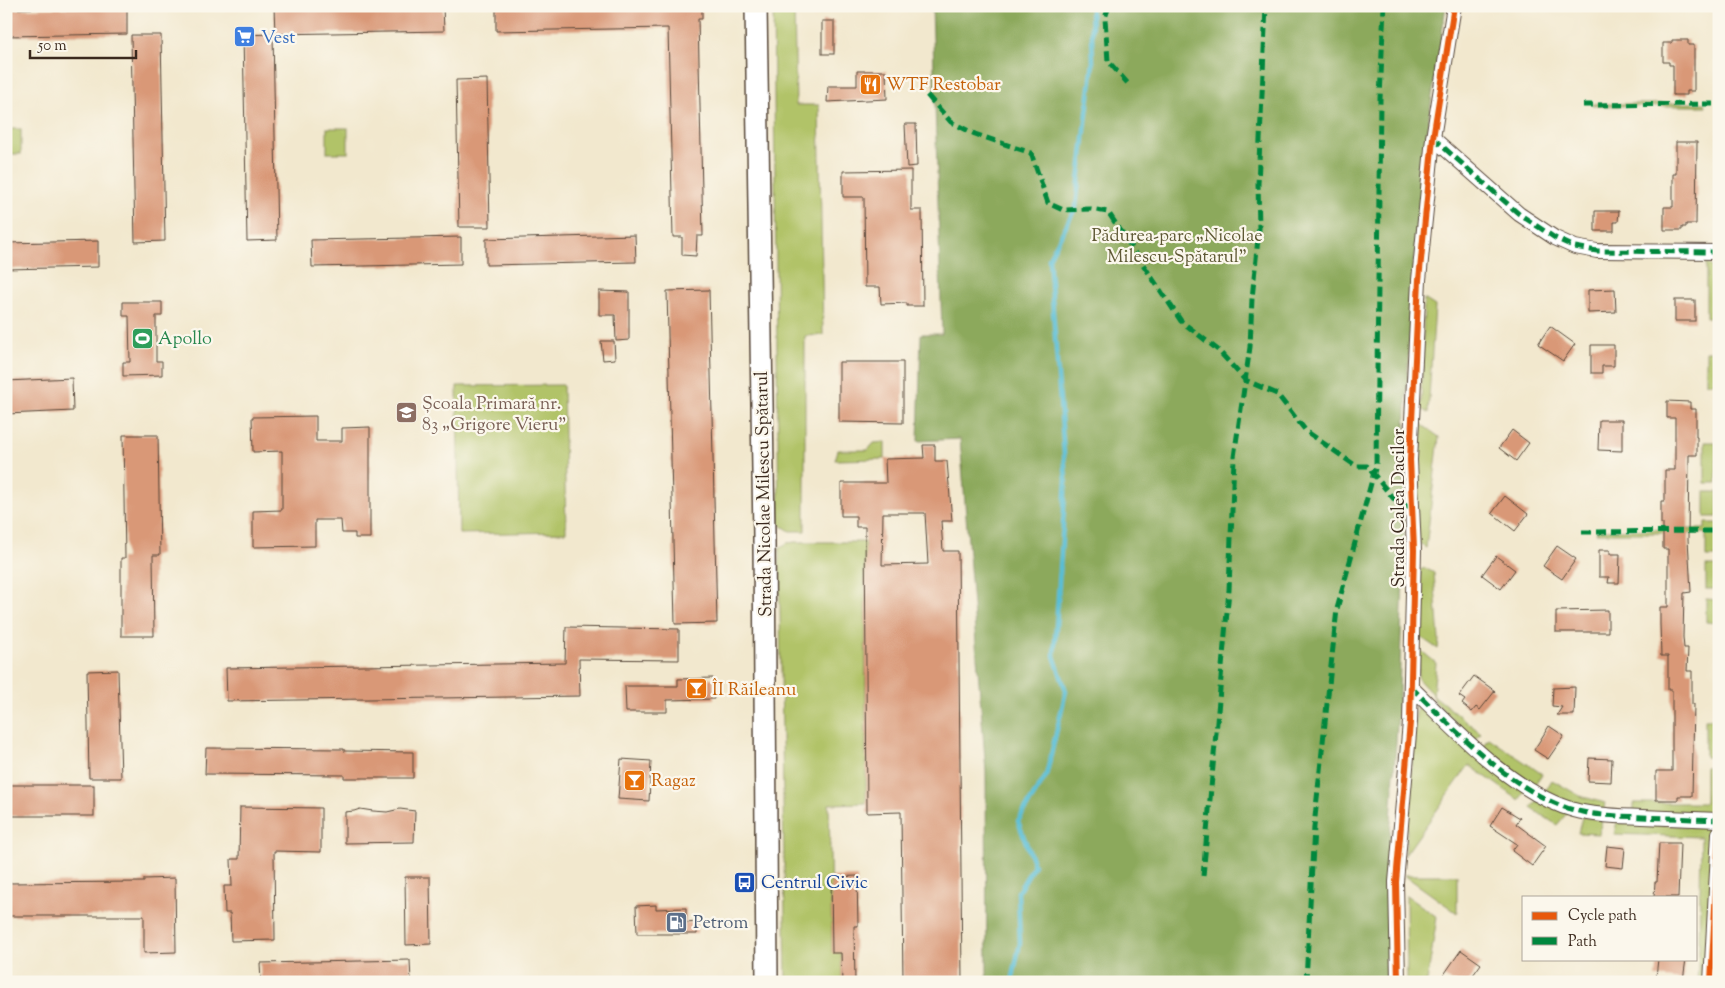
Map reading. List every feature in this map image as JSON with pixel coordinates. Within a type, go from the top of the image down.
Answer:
[{"type":"main road","name":"Strada Nicolae Milescu Spătarul","points":[[756,6],[764,556],[767,982]]},
{"type":"street","name":"Strada Calea Dacilor","points":[[1398,982],[1396,882],[1411,687],[1414,550],[1410,460],[1419,280],[1433,138],[1454,6]]},
{"type":"street","points":[[1433,138],[1519,214],[1555,238],[1575,247],[1597,251],[1719,252]]},
{"type":"street","points":[[1411,687],[1470,744],[1505,773],[1526,788],[1554,803],[1575,810],[1609,816],[1719,820]]},
{"type":"street","points":[[1711,982],[1719,833]]},
{"type":"green space","points":[[773,6],[794,6],[796,105],[819,105],[823,335],[805,336],[805,531],[790,531],[779,524]]},
{"type":"green space","name":"Pădurea-parc „Nicolae Milescu-Spătarul”","points":[[932,6],[1446,6],[1428,123],[1412,277],[1404,454],[1404,549],[1399,695],[1387,884],[1389,982],[987,982],[986,772],[960,439],[918,441],[921,334],[942,334]]},
{"type":"green space","points":[[1705,103],[1706,106],[1593,106],[1593,104]]},
{"type":"green space","points":[[327,128],[348,128],[348,153],[327,153]]},
{"type":"green space","points":[[6,129],[21,129],[21,154],[6,154]]},
{"type":"green space","points":[[1706,263],[1714,268],[1715,318],[1706,318]]},
{"type":"green space","points":[[1424,299],[1435,306],[1428,413],[1421,409]]},
{"type":"green space","points":[[1706,351],[1716,351],[1715,383],[1706,383]]},
{"type":"green space","points":[[563,385],[566,532],[459,534],[457,386]]},
{"type":"green space","points":[[1417,421],[1439,437],[1426,548],[1417,542],[1414,460]]},
{"type":"green space","points":[[885,442],[885,459],[835,460],[838,450],[868,450],[874,443]]},
{"type":"green space","points":[[1705,442],[1716,442],[1717,483],[1705,483]]},
{"type":"green space","points":[[1705,492],[1718,492],[1718,517],[1705,517]]},
{"type":"green space","points":[[1705,523],[1718,523],[1719,557],[1706,557],[1706,533],[1596,533],[1598,530],[1705,529]]},
{"type":"green space","points":[[865,542],[866,803],[829,804],[832,952],[841,953],[842,982],[786,982],[779,549],[787,543]]},
{"type":"green space","points":[[1706,566],[1718,566],[1718,589],[1706,589]]},
{"type":"green space","points":[[1425,568],[1434,573],[1438,649],[1419,636],[1420,570]]},
{"type":"green space","points":[[1706,599],[1719,600],[1718,623],[1706,622]]},
{"type":"green space","points":[[1418,648],[1436,663],[1433,695],[1418,679]]},
{"type":"green space","points":[[1433,695],[1481,733],[1474,740],[1435,702]]},
{"type":"green space","points":[[1417,701],[1525,791],[1519,800],[1469,765],[1405,855]]},
{"type":"green space","points":[[1705,719],[1716,719],[1715,758],[1705,757]]},
{"type":"green space","points":[[1489,738],[1542,774],[1533,787],[1483,748]]},
{"type":"green space","points":[[1715,766],[1714,815],[1634,813],[1634,803],[1705,803],[1705,767]]},
{"type":"green space","points":[[1552,780],[1580,796],[1605,803],[1604,810],[1573,805],[1544,793]]},
{"type":"green space","points":[[1538,800],[1568,812],[1557,825],[1531,808]]},
{"type":"green space","points":[[1582,817],[1602,820],[1599,834],[1578,833]]},
{"type":"green space","points":[[1617,822],[1713,828],[1708,982],[1697,982],[1701,837],[1614,834]]},
{"type":"green space","points":[[1404,875],[1457,875],[1457,913]]},
{"type":"green space","points":[[1406,895],[1437,917],[1427,982],[1407,982]]},
{"type":"building","points":[[443,6],[444,31],[275,34],[274,7]]},
{"type":"building","points":[[496,6],[702,6],[702,19],[698,19],[703,236],[697,236],[696,256],[682,255],[682,237],[673,237],[668,28],[496,31]]},
{"type":"building","points":[[127,7],[127,34],[6,36],[6,9]]},
{"type":"building","points":[[822,21],[834,21],[834,54],[822,54]]},
{"type":"building","points":[[273,34],[277,240],[247,241],[243,35]]},
{"type":"building","points":[[131,35],[161,35],[165,241],[135,242]]},
{"type":"building","points":[[1672,40],[1688,40],[1688,45],[1694,45],[1694,91],[1687,91],[1687,95],[1673,95],[1673,65],[1669,65],[1669,62],[1663,62],[1663,43],[1672,43]]},
{"type":"building","points":[[857,71],[886,71],[887,99],[827,102],[828,86],[857,86]]},
{"type":"building","points":[[487,79],[490,227],[459,227],[456,80]]},
{"type":"building","points":[[905,124],[916,124],[917,166],[907,167]]},
{"type":"building","points":[[1676,142],[1697,142],[1696,224],[1686,224],[1686,227],[1682,227],[1682,230],[1664,230],[1664,207],[1673,207],[1673,174],[1676,174]]},
{"type":"building","points":[[911,170],[911,210],[922,210],[923,306],[907,306],[907,303],[881,304],[880,287],[865,287],[864,197],[843,197],[843,171]]},
{"type":"building","points":[[1595,211],[1619,211],[1618,222],[1614,222],[1614,231],[1595,231]]},
{"type":"building","points":[[635,235],[636,262],[486,265],[486,239]]},
{"type":"building","points":[[461,237],[461,264],[312,267],[311,240]]},
{"type":"building","points":[[98,241],[98,267],[6,269],[6,243]]},
{"type":"building","points":[[1615,289],[1616,312],[1588,313],[1588,290]]},
{"type":"building","points":[[709,290],[717,623],[675,624],[667,291]]},
{"type":"building","points":[[599,291],[629,292],[629,340],[616,341],[615,315],[599,315]]},
{"type":"building","points":[[1675,300],[1695,300],[1695,321],[1675,321]]},
{"type":"building","points":[[123,302],[162,302],[162,316],[156,316],[156,361],[162,361],[162,375],[123,376],[123,362],[130,362],[129,316],[123,316]]},
{"type":"building","points":[[1550,326],[1575,344],[1563,361],[1538,344]]},
{"type":"building","points":[[601,341],[614,341],[615,359],[603,360]]},
{"type":"building","points":[[1591,345],[1614,345],[1614,366],[1602,366],[1602,373],[1591,373]]},
{"type":"building","points":[[839,362],[903,362],[903,423],[839,422]]},
{"type":"building","points":[[72,378],[73,411],[6,414],[6,381]]},
{"type":"building","points":[[1667,401],[1690,402],[1690,409],[1696,409],[1697,455],[1689,455],[1688,539],[1691,592],[1684,593],[1683,637],[1684,648],[1688,648],[1687,671],[1692,671],[1692,704],[1694,704],[1692,796],[1678,796],[1678,800],[1656,800],[1656,771],[1672,771],[1672,690],[1668,690],[1668,656],[1661,656],[1660,624],[1660,607],[1668,607],[1668,549],[1663,549],[1661,501],[1665,501],[1665,470],[1675,470],[1675,418],[1667,418]]},
{"type":"building","points":[[316,416],[316,441],[342,441],[342,428],[370,427],[370,538],[355,538],[355,533],[342,533],[341,520],[315,520],[315,546],[253,547],[253,511],[282,510],[282,451],[253,452],[252,417]]},
{"type":"building","points":[[1599,420],[1622,420],[1622,451],[1598,450]]},
{"type":"building","points":[[1512,430],[1529,443],[1516,461],[1499,448]]},
{"type":"building","points":[[123,435],[158,435],[160,555],[153,555],[154,636],[121,636],[121,558],[125,558]]},
{"type":"building","points":[[923,445],[935,445],[935,461],[947,461],[952,521],[941,521],[943,551],[958,551],[962,982],[903,982],[901,812],[867,813],[865,527],[856,527],[856,516],[841,516],[841,483],[886,483],[885,459],[924,458]],"holes":[[[883,513],[925,513],[928,564],[882,565]]]},
{"type":"building","points":[[1505,496],[1528,514],[1515,531],[1492,513]]},
{"type":"building","points":[[1557,546],[1576,559],[1562,579],[1543,566]]},
{"type":"building","points":[[1599,550],[1610,550],[1610,554],[1620,554],[1619,583],[1608,583],[1609,577],[1599,577]]},
{"type":"building","points":[[1496,556],[1515,570],[1501,589],[1482,575]]},
{"type":"building","points":[[1608,610],[1608,632],[1556,632],[1556,611]]},
{"type":"building","points":[[566,627],[679,629],[679,660],[579,659],[580,696],[227,701],[226,668],[565,663]]},
{"type":"building","points":[[118,670],[121,778],[89,778],[87,671]]},
{"type":"building","points":[[1474,676],[1495,691],[1480,710],[1476,707],[1472,712],[1462,704],[1465,700],[1459,696]]},
{"type":"building","points":[[713,678],[714,699],[667,700],[667,712],[626,712],[625,686],[678,686],[678,679]]},
{"type":"building","points":[[1575,687],[1574,715],[1557,715],[1562,707],[1552,706],[1553,688]]},
{"type":"building","points":[[1549,726],[1564,736],[1548,759],[1534,750]]},
{"type":"building","points":[[206,748],[344,749],[344,751],[413,752],[413,778],[344,778],[344,775],[205,774]]},
{"type":"building","points":[[1589,758],[1612,759],[1611,782],[1588,781]]},
{"type":"building","points":[[621,759],[651,761],[649,801],[618,799]]},
{"type":"building","points":[[6,785],[94,785],[94,816],[6,816]]},
{"type":"building","points":[[240,807],[321,808],[321,852],[274,851],[275,940],[231,941],[230,913],[225,913],[224,886],[232,886],[231,859],[239,859]]},
{"type":"building","points":[[1502,807],[1520,818],[1516,824],[1546,846],[1532,866],[1512,851],[1517,844],[1490,826]]},
{"type":"building","points":[[360,809],[387,812],[400,809],[415,811],[414,842],[345,843],[345,812]]},
{"type":"building","points":[[1659,843],[1680,843],[1678,896],[1654,896],[1655,882],[1657,882]]},
{"type":"building","points":[[1607,846],[1625,848],[1623,868],[1605,866]]},
{"type":"building","points":[[857,876],[858,926],[854,926],[855,982],[842,982],[841,953],[832,953],[831,877]]},
{"type":"building","points":[[405,877],[430,877],[431,944],[406,945]]},
{"type":"building","points":[[175,878],[176,952],[144,953],[144,916],[6,916],[6,883],[144,882],[144,879]]},
{"type":"building","points":[[656,905],[656,909],[686,908],[686,923],[697,922],[697,934],[637,934],[636,906]]},
{"type":"building","points":[[1461,950],[1481,964],[1468,982],[1451,982],[1443,976]]},
{"type":"building","points":[[410,960],[411,982],[261,982],[260,963]]},
{"type":"building","points":[[1658,960],[1686,960],[1683,980],[1656,977]]},
{"type":"waterway","points":[[1012,982],[1020,943],[1018,892],[1034,865],[1018,821],[1046,776],[1066,691],[1054,656],[1066,480],[1049,258],[1076,207],[1093,62],[1091,6]]},
{"type":"marked path","points":[[1109,6],[1105,18],[1108,61],[1130,86]]},
{"type":"marked path","points":[[1203,876],[1229,590],[1234,457],[1250,347],[1252,299],[1259,228],[1258,184],[1266,6]]},
{"type":"marked path","points":[[1306,982],[1314,827],[1337,609],[1376,465],[1380,99],[1384,6]]},
{"type":"marked path","points":[[927,95],[951,122],[975,134],[1031,153],[1048,203],[1063,210],[1091,209],[1108,212],[1181,321],[1218,350],[1245,380],[1277,394],[1306,431],[1356,466],[1367,466],[1393,498],[1413,510]]},
{"type":"marked path","points":[[1583,105],[1719,104]]},
{"type":"marked path","points":[[1433,138],[1519,214],[1555,238],[1575,247],[1597,251],[1719,252]]},
{"type":"marked path","points":[[1582,532],[1719,531]]},
{"type":"marked path","points":[[1411,687],[1486,758],[1529,790],[1551,802],[1574,810],[1599,815],[1719,820]]},
{"type":"cycle path","points":[[1398,982],[1396,882],[1410,722],[1414,550],[1410,460],[1419,280],[1433,138],[1454,6]]},
{"type":"cycle path","points":[[1711,982],[1719,833]]},
{"type":"place","name":"Vest","points":[[245,37]]},
{"type":"place","name":"WTF Restobar","points":[[870,84]]},
{"type":"place","name":"Apollo","points":[[142,338]]},
{"type":"place","name":"Școala Primară nr. 83 „Grigore Vieru”","points":[[406,413]]},
{"type":"place","name":"ÎI Răileanu","points":[[696,689]]},
{"type":"place","name":"Ragaz","points":[[635,780]]},
{"type":"place","name":"Centrul Civic","points":[[745,882]]},
{"type":"place","name":"Petrom","points":[[677,922]]}]
